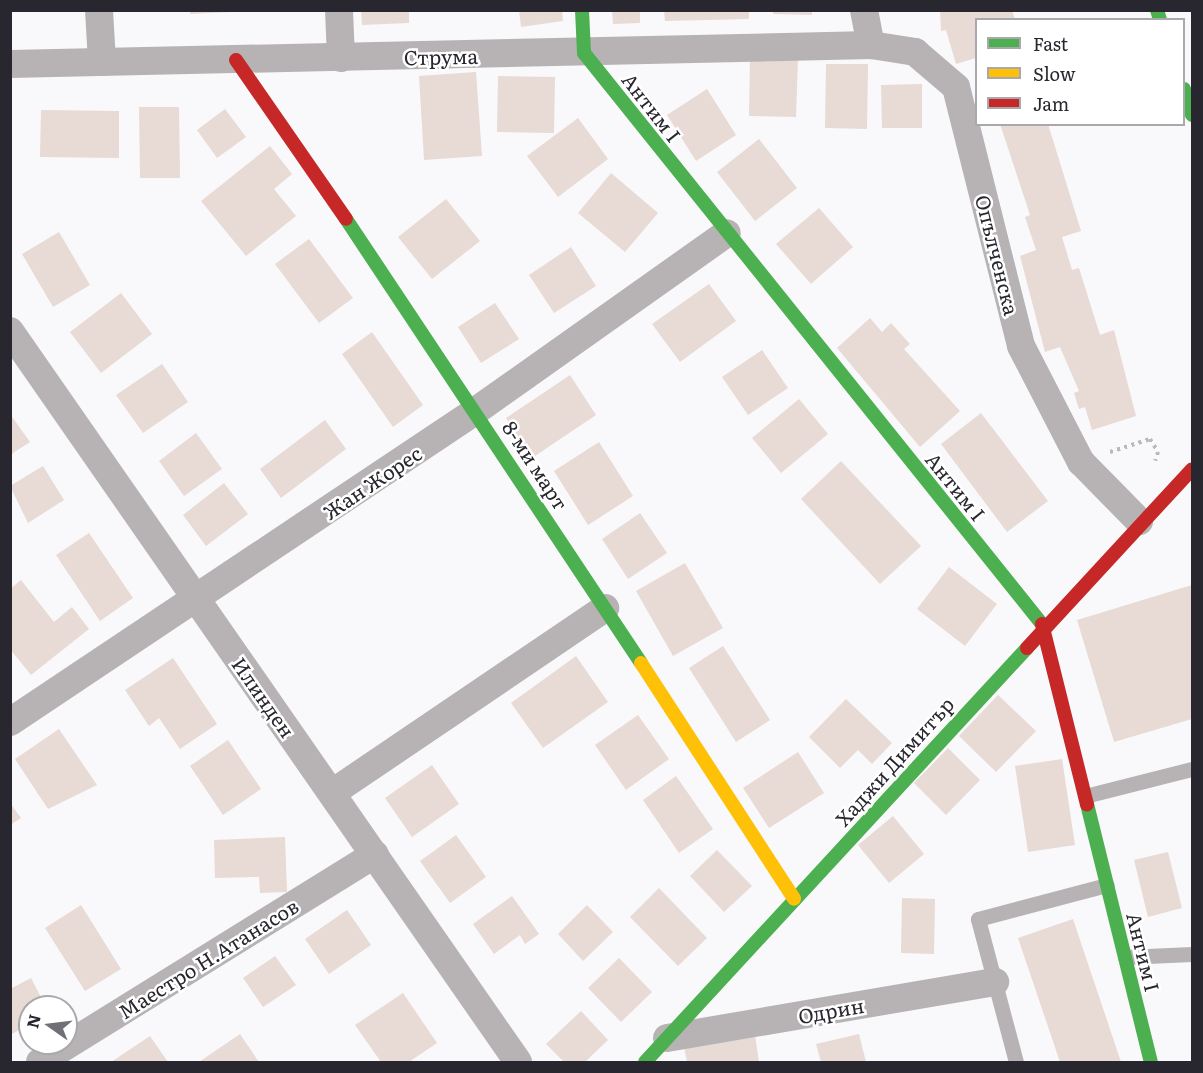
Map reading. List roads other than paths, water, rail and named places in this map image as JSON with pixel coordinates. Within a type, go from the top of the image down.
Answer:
[{"type":"street","points":[[99,10],[102,62]]},
{"type":"street","points":[[339,10],[341,58]]},
{"type":"street","points":[[582,10],[584,53]]},
{"type":"street","points":[[864,10],[871,45]]},
{"type":"street","name":"Струма","points":[[10,64],[871,45]]},
{"type":"street","name":"Опълченска","points":[[871,45],[915,52],[956,87],[1021,346],[1081,462],[1139,521]]},
{"type":"street","name":"Антим I","points":[[584,53],[1044,626],[1151,1062]]},
{"type":"street","name":"8-ми март","points":[[236,60],[477,410],[794,899]]},
{"type":"street","points":[[1185,92],[1192,115]]},
{"type":"street","name":"Жан Жорес","points":[[10,722],[196,600],[477,410],[727,233]]},
{"type":"street","name":"Илинден","points":[[16,349],[375,854],[518,1062]]},
{"type":"street","points":[[1171,486],[1192,451]]},
{"type":"street","points":[[1171,486],[1192,469]]},
{"type":"street","name":"Хаджи Димитър","points":[[645,1062],[1171,486]]},
{"type":"street","points":[[332,793],[605,608]]},
{"type":"street","name":"Маестро Н.Атанасов","points":[[40,1062],[375,854]]},
{"type":"street","name":"Одрин","points":[[667,1038],[995,982]]},
{"type":"lane","points":[[1085,796],[1192,769]]},
{"type":"lane","points":[[1016,1062],[978,919],[1107,885]]},
{"type":"lane","points":[[1125,957],[1192,954]]}]
